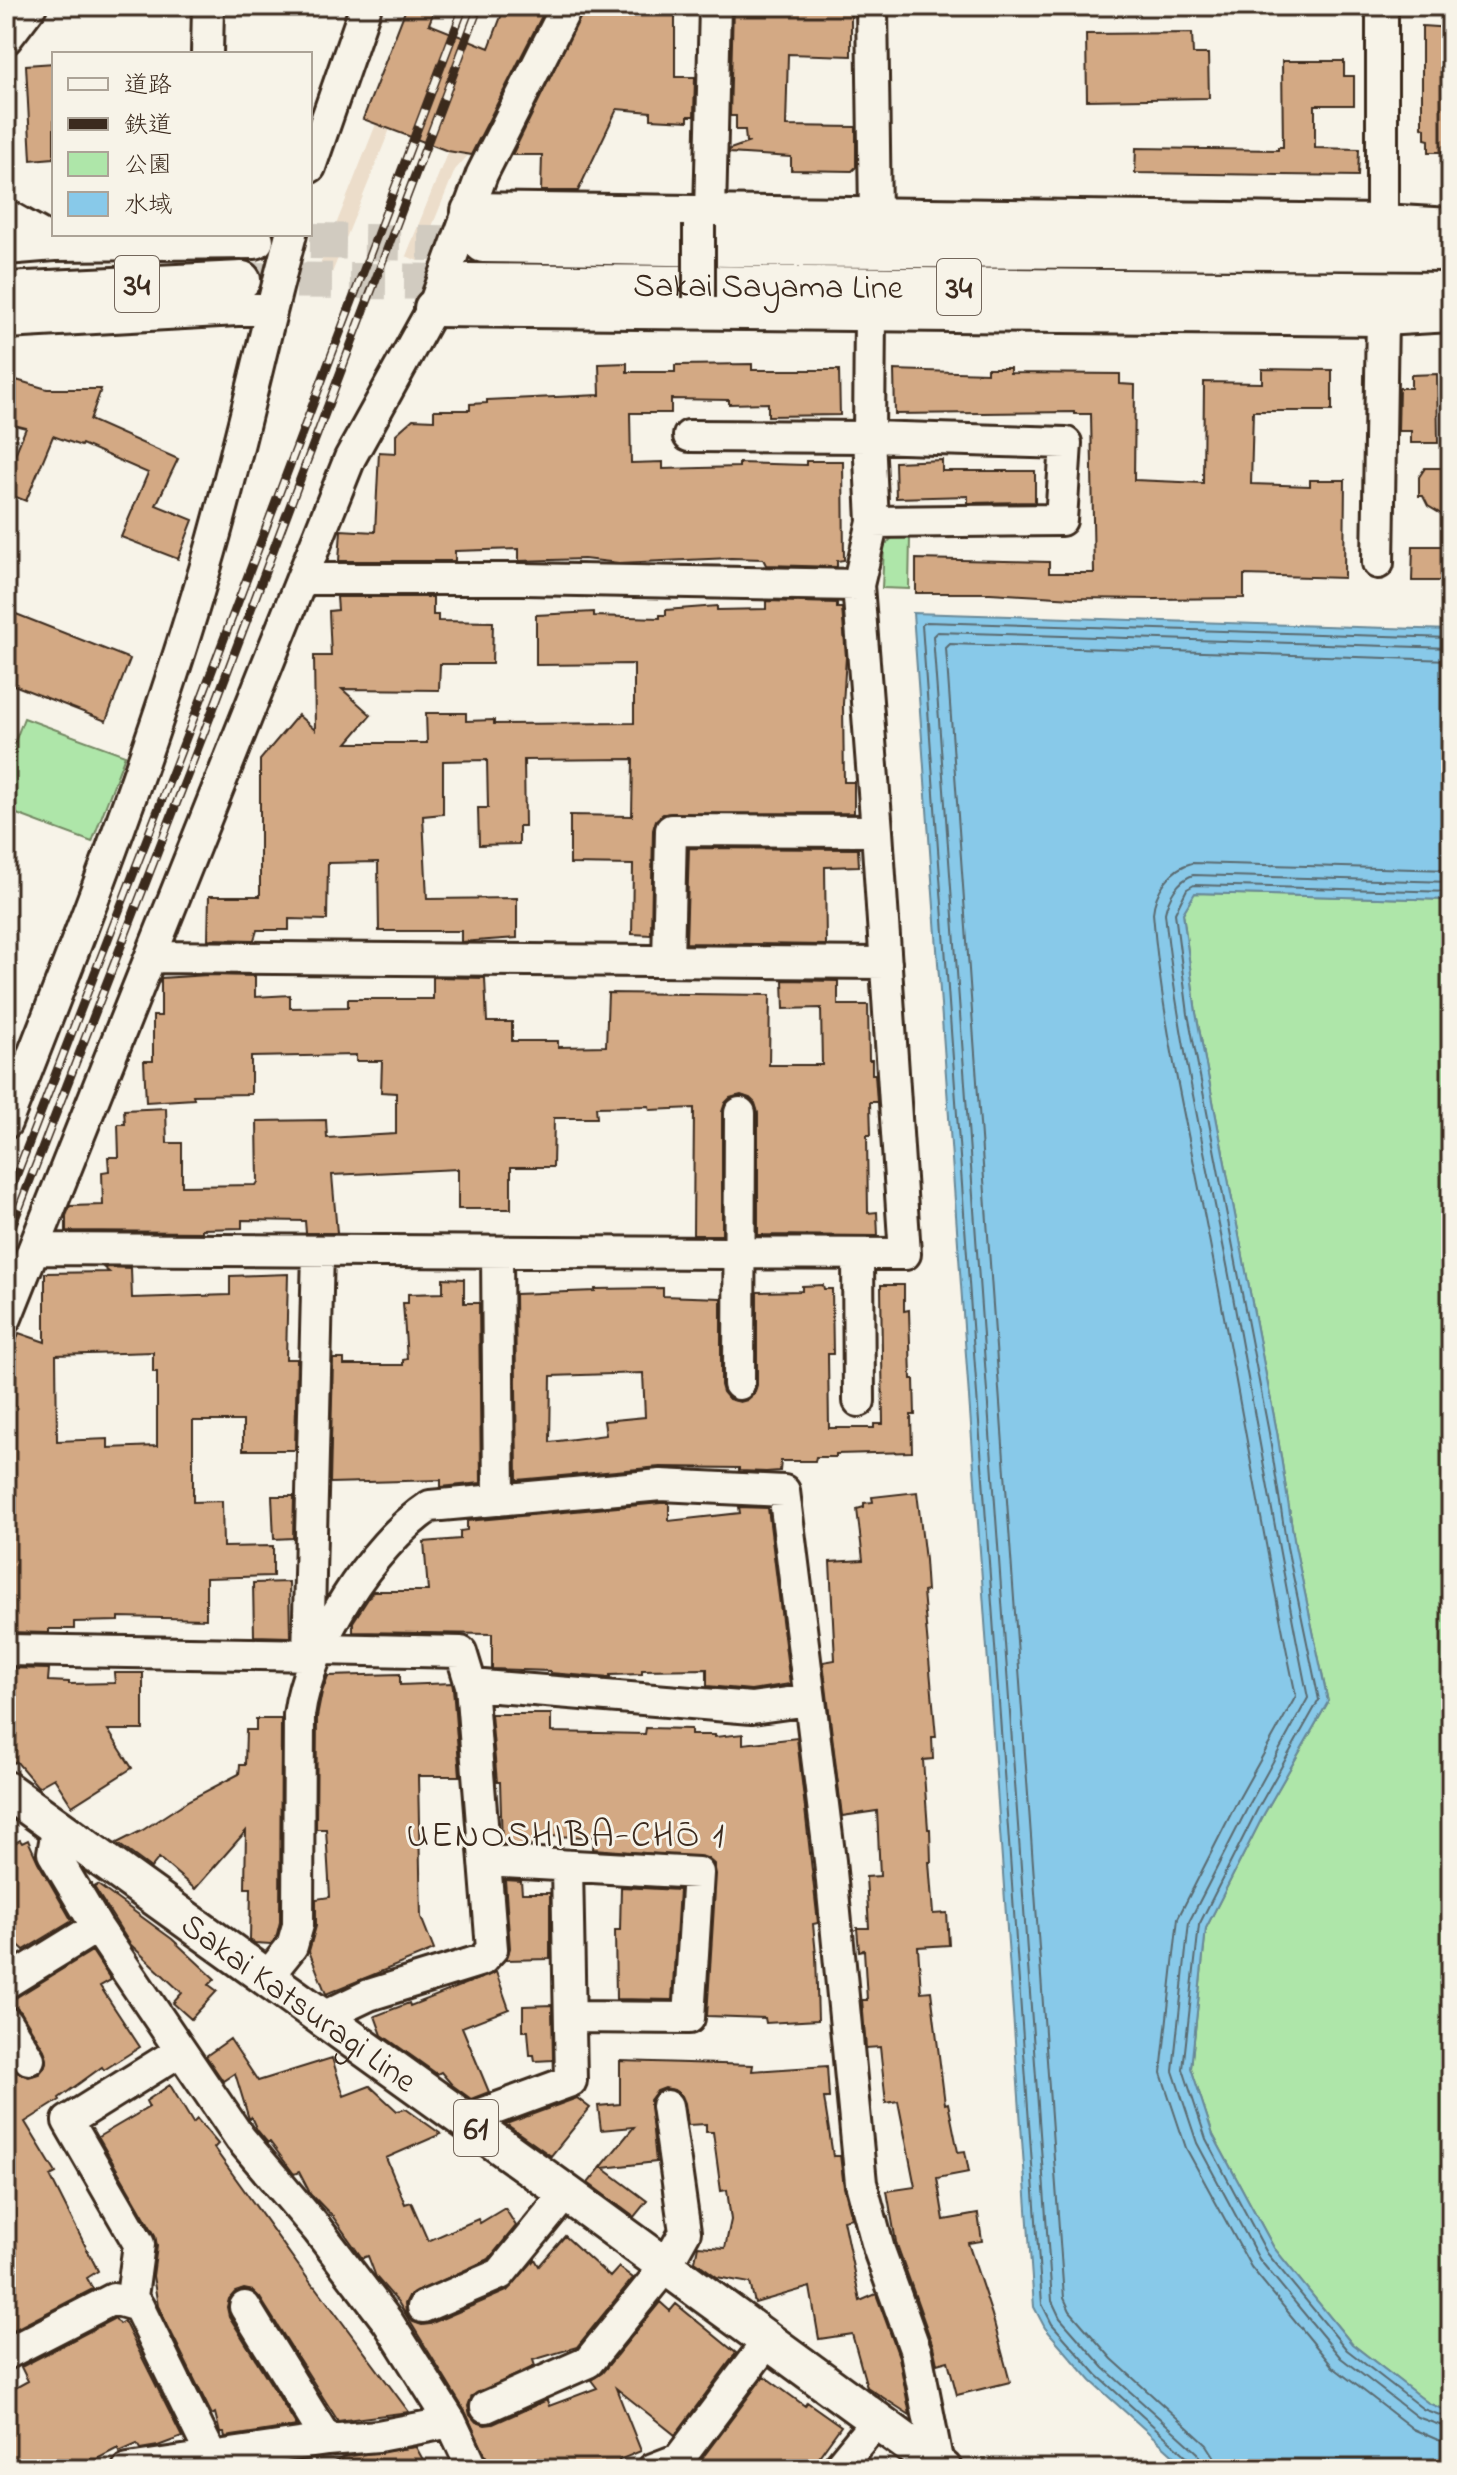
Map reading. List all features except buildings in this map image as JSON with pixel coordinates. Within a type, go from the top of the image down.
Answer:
[{"type":"main road","points":[[470,211],[703,217],[875,215],[1382,223],[1451,227]]},
{"type":"main road","name":"34","points":[[18,237],[255,240]]},
{"type":"main road","name":"Sakai Sayama Line","points":[[483,244],[1451,252]]},
{"type":"main road","name":"34","points":[[15,287],[242,280]]},
{"type":"main road","name":"Sakai Sayama Line","points":[[468,282],[1451,291]]},
{"type":"main road","points":[[433,308],[699,304],[870,313],[1382,317],[1451,313]]},
{"type":"main road","name":"Sakai Katsuragi Line","points":[[6,1790],[941,2467]]},
{"type":"street","points":[[6,39],[31,6]]},
{"type":"street","points":[[207,52],[208,6]]},
{"type":"street","points":[[312,161],[366,6]]},
{"type":"street","points":[[6,1318],[350,458],[433,308],[482,174],[567,6]]},
{"type":"street","points":[[699,304],[715,6]]},
{"type":"street","points":[[872,6],[875,215]]},
{"type":"street","points":[[1382,6],[1382,223]]},
{"type":"street","points":[[6,1123],[113,851],[148,750],[233,472],[290,236]]},
{"type":"street","points":[[6,323],[272,308]]},
{"type":"street","points":[[34,1249],[905,1254],[858,585],[873,522],[869,437],[870,313]]},
{"type":"street","points":[[1378,563],[1382,317]]},
{"type":"street","points":[[689,436],[1066,443],[1061,520],[873,522]]},
{"type":"street","points":[[302,579],[858,585]]},
{"type":"street","points":[[668,961],[671,830],[877,831]]},
{"type":"street","points":[[151,957],[886,963]]},
{"type":"street","points":[[739,1384],[740,1113]]},
{"type":"street","points":[[315,1653],[318,1251]]},
{"type":"street","points":[[497,1252],[499,1500]]},
{"type":"street","points":[[858,1254],[859,1401]]},
{"type":"street","points":[[267,1977],[292,1946],[298,1925],[299,1715],[303,1689],[315,1653],[333,1620],[358,1581],[409,1520],[430,1506],[661,1485],[784,1491],[830,1861],[861,2183],[879,2250],[916,2352],[941,2467]]},
{"type":"street","points":[[6,1650],[461,1652],[471,1685],[492,1949],[482,1960],[369,1995],[323,2017]]},
{"type":"street","points":[[471,1685],[752,1708],[809,1700]]},
{"type":"street","points":[[58,1825],[53,1853],[97,1927],[240,2138],[317,2229],[388,2322],[451,2422],[473,2469]]},
{"type":"street","points":[[485,1861],[698,1873],[689,2018],[571,2017]]},
{"type":"street","points":[[465,2120],[571,2081],[567,1866]]},
{"type":"street","points":[[6,1983],[97,1927]]},
{"type":"street","points":[[6,2022],[29,2059]]},
{"type":"street","points":[[131,2304],[139,2244],[68,2121],[180,2051]]},
{"type":"street","points":[[486,2407],[588,2362],[666,2266],[685,2232],[667,2106]]},
{"type":"street","points":[[423,2307],[500,2274],[566,2193]]},
{"type":"street","points":[[6,2354],[113,2299],[138,2306],[198,2461]]},
{"type":"street","points":[[245,2307],[314,2451]]},
{"type":"street","points":[[663,2467],[679,2459],[768,2341]]},
{"type":"street","points":[[837,2469],[877,2420]]},
{"type":"street","points":[[128,2469],[314,2451],[451,2422]]},
{"type":"shaded area","points":[[407,6],[436,6],[430,24],[490,46],[472,151],[455,170],[418,261],[406,256],[448,151],[390,129],[330,278],[318,270],[376,124],[363,118]]},
{"type":"green space","points":[[846,264],[1451,264],[1451,274],[846,270]]},
{"type":"green space","points":[[893,537],[910,537],[909,589],[882,588],[884,546]]},
{"type":"green space","points":[[24,718],[125,755],[92,842],[6,810],[6,765]]},
{"type":"green space","points":[[1194,893],[1451,900],[1451,2413],[1428,2403],[1352,2344],[1274,2248],[1213,2135],[1191,2068],[1206,1928],[1264,1814],[1328,1702],[1295,1546],[1277,1432],[1196,1013],[1183,913]]},
{"type":"water","points":[[913,613],[1451,630],[1451,900],[1195,893],[1183,913],[1196,1013],[1277,1432],[1295,1546],[1328,1702],[1264,1814],[1206,1928],[1191,2068],[1213,2135],[1274,2248],[1352,2344],[1428,2403],[1451,2413],[1451,2469],[1189,2469],[1091,2381],[1045,2328],[1034,2307]]},
{"type":"tunnel","points":[[256,240],[483,244]]},
{"type":"tunnel","points":[[242,280],[468,282]]},
{"type":"railway","points":[[6,1202],[464,6]]},
{"type":"railway","points":[[6,1242],[217,699],[479,6]]},
{"type":"district","name":"UENOSHIBA-CHŌ 1","points":[[566,1833]]}]
